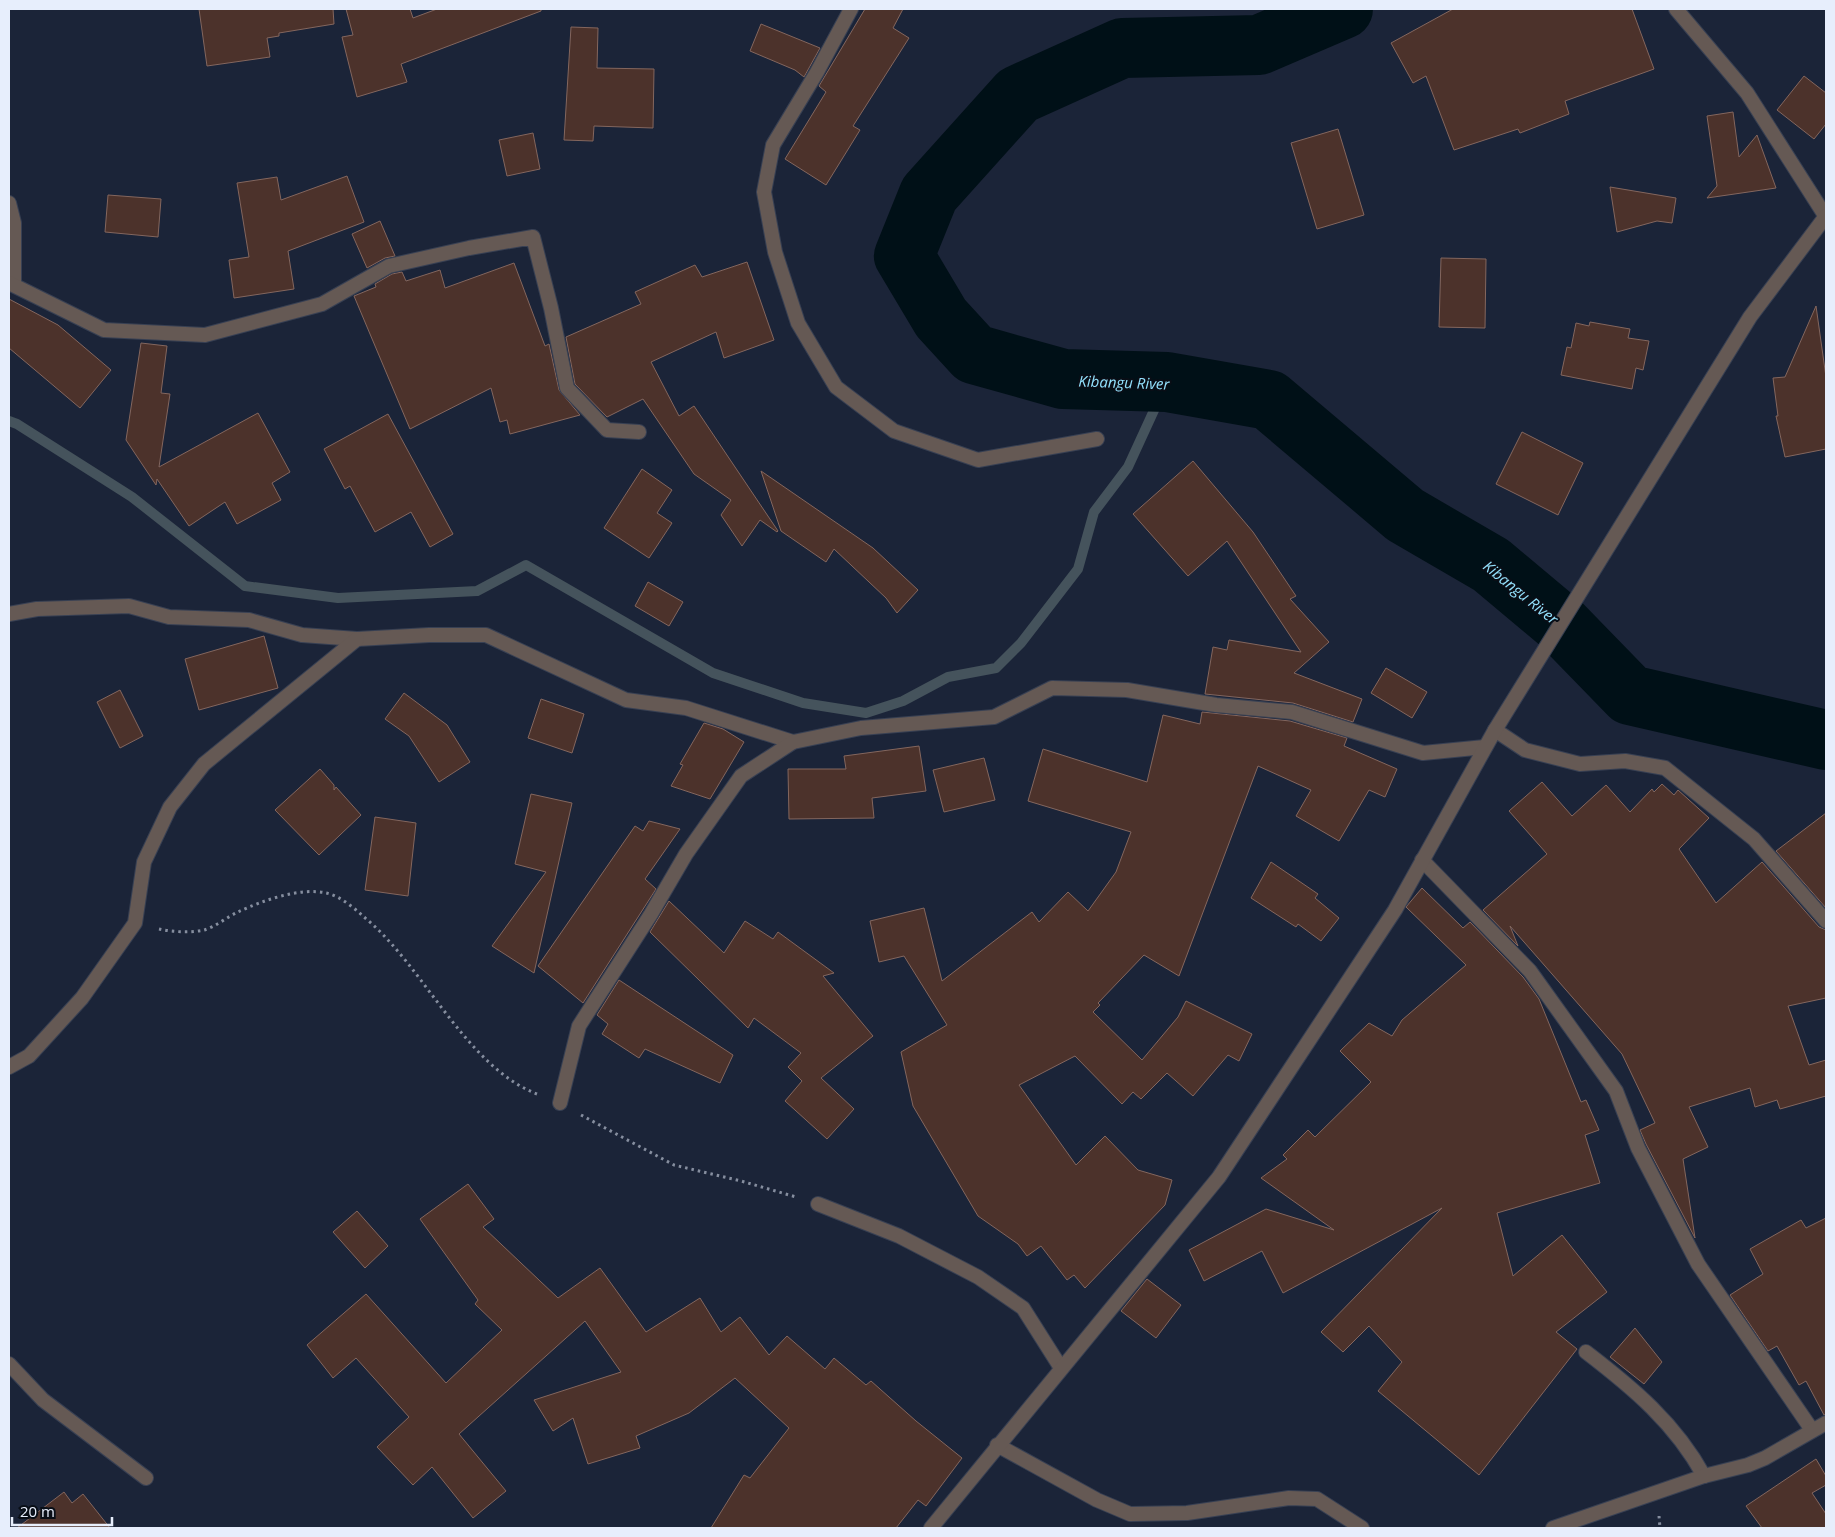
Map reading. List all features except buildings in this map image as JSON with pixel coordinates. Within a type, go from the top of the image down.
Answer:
[{"type":"street","points":[[851,9],[817,72],[773,145],[764,192],[775,252],[798,324],[836,387],[894,431],[978,460],[1097,439]]},
{"type":"street","points":[[931,1528],[997,1445],[1219,1177],[1395,910],[1495,730],[1750,317],[1826,217],[1747,93],[1676,9]]},
{"type":"street","points":[[9,203],[14,223],[11,284],[104,330],[205,334],[322,304],[389,266],[469,248],[533,237],[551,308],[566,388],[608,430],[638,432]]},
{"type":"street","points":[[9,614],[37,609],[129,606],[169,617],[249,620],[302,634],[357,639],[429,635],[486,635],[626,700],[686,708],[793,742]]},
{"type":"street","points":[[9,1067],[28,1056],[82,998],[134,924],[144,862],[170,807],[204,764],[357,639]]},
{"type":"street","points":[[560,1103],[579,1026],[651,914],[686,854],[741,776],[793,742],[861,728],[994,716],[1052,688],[1127,690],[1216,705],[1292,712],[1423,753],[1485,747]]},
{"type":"street","points":[[1495,730],[1525,750],[1580,764],[1625,761],[1664,768],[1754,839],[1826,921]]},
{"type":"street","points":[[1422,860],[1530,971],[1616,1091],[1638,1148],[1698,1264],[1812,1430]]},
{"type":"street","points":[[818,1204],[899,1236],[978,1277],[1023,1308],[1061,1368]]},
{"type":"street","points":[[1586,1352],[1654,1407],[1683,1441],[1704,1476]]},
{"type":"street","points":[[9,1364],[42,1400],[146,1478]]},
{"type":"street","points":[[1553,1528],[1704,1476],[1737,1469],[1765,1458],[1826,1423]]},
{"type":"street","points":[[997,1445],[1097,1500],[1130,1514],[1187,1513],[1289,1498],[1317,1499],[1362,1528]]},
{"type":"path","points":[[134,924],[170,932],[205,930],[240,911],[288,894],[325,893],[349,904],[380,930],[486,1060],[519,1087],[560,1103],[606,1131],[674,1165],[741,1181],[818,1204]]},
{"type":"waterway","name":"Kibangu River","points":[[1343,9],[1259,45],[1122,48],[1018,95],[929,194],[904,256],[941,318],[974,354],[1063,379],[1167,382],[1269,400],[1405,515],[1491,565],[1559,622],[1630,695],[1826,740]]},
{"type":"waterway","points":[[9,421],[17,424],[132,497],[245,586],[338,598],[477,591],[526,565],[713,673],[803,703],[866,713],[903,701],[948,677],[996,668],[1021,643],[1078,569],[1094,512],[1128,467],[1167,382]]}]
